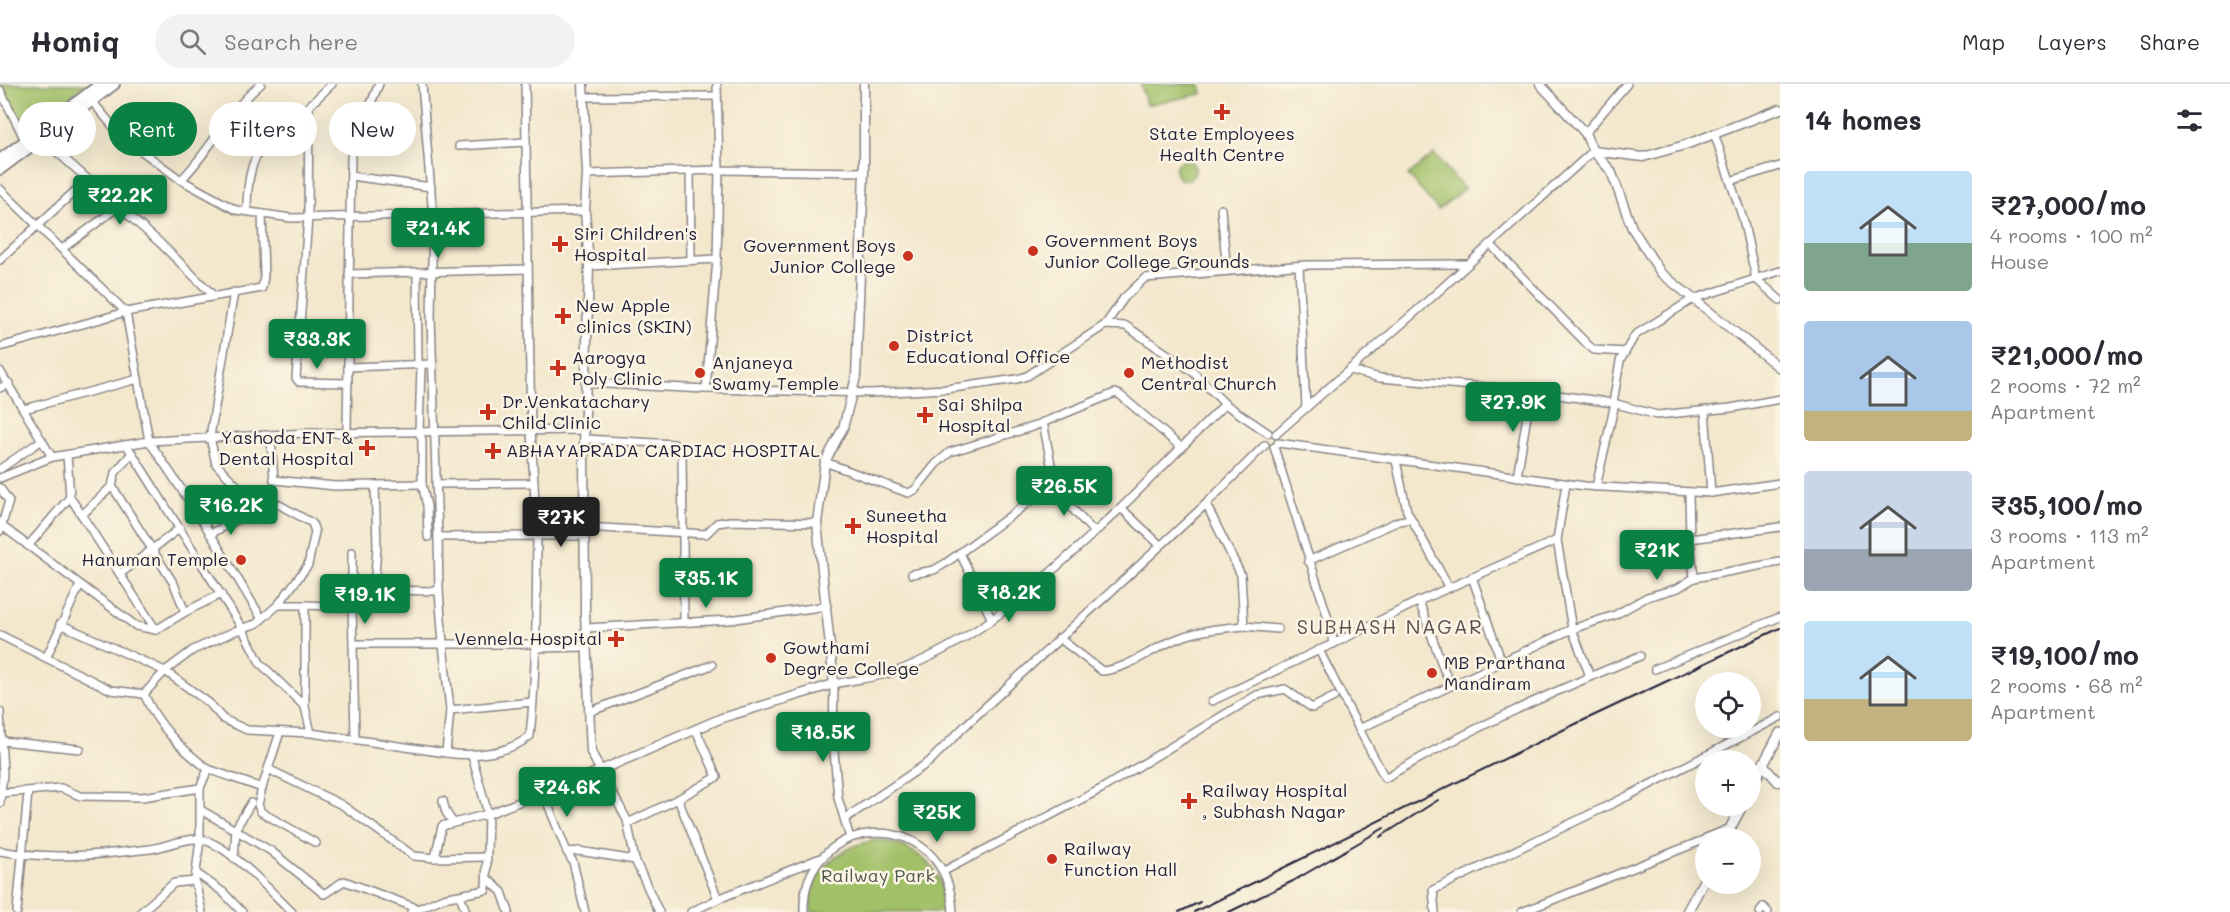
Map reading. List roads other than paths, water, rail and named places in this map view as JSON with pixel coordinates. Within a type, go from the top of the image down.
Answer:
[{"type":"highway","points":[[77,102],[101,84]]},
{"type":"highway","points":[[88,102],[114,84]]},
{"type":"highway","points":[[0,159],[18,145]]},
{"type":"highway","points":[[0,169],[18,155]]},
{"type":"main road","points":[[1761,769],[1780,733]]},
{"type":"main road","points":[[1731,828],[1737,816]]},
{"type":"main road","points":[[1687,912],[1697,894]]},
{"type":"street","points":[[181,180],[194,168],[242,100],[261,84]]},
{"type":"street","points":[[332,84],[309,106],[308,218],[296,378],[299,382],[348,383]]},
{"type":"street","points":[[347,432],[351,176],[355,141],[379,84]]},
{"type":"street","points":[[422,84],[433,217],[433,364],[439,591],[450,710],[446,753]]},
{"type":"street","points":[[60,624],[165,671],[209,703],[223,718],[247,730],[356,738],[472,756],[522,742],[530,736],[536,646],[537,536],[531,431],[525,84]]},
{"type":"street","points":[[583,84],[587,174],[585,211],[589,266],[585,532],[591,752],[628,823],[635,860],[658,912]]},
{"type":"street","points":[[706,389],[717,258],[719,170],[717,84]]},
{"type":"street","points":[[850,838],[846,818],[838,798],[833,740],[834,684],[817,523],[825,462],[843,428],[854,392],[864,172],[864,84]]},
{"type":"street","points":[[1539,84],[1585,133],[1593,151],[1611,171],[1618,183],[1632,228],[1661,273],[1780,368]]},
{"type":"street","points":[[1585,133],[1627,84]]},
{"type":"street","points":[[0,90],[18,126]]},
{"type":"street","points":[[584,97],[717,96]]},
{"type":"street","points":[[91,100],[121,136],[181,180],[236,210],[308,218],[350,218],[414,213],[433,217],[585,211]]},
{"type":"street","points":[[1105,325],[1126,326],[1192,371],[1225,404],[1268,433],[1276,434],[1593,151],[1643,157],[1780,109]]},
{"type":"street","points":[[1714,134],[1743,219],[1756,279],[1780,300]]},
{"type":"street","points":[[459,146],[526,142]]},
{"type":"street","points":[[62,156],[159,242],[214,296]]},
{"type":"street","points":[[247,212],[247,179],[256,156]]},
{"type":"street","points":[[1730,181],[1780,166]]},
{"type":"street","points":[[587,174],[690,170],[864,172]]},
{"type":"street","points":[[690,170],[691,260]]},
{"type":"street","points":[[351,176],[431,187]]},
{"type":"street","points":[[0,260],[88,179]]},
{"type":"street","points":[[0,189],[126,312],[149,441],[262,619]]},
{"type":"street","points":[[62,249],[118,207]]},
{"type":"street","points":[[1221,210],[1227,271]]},
{"type":"street","points":[[0,347],[126,312],[255,290],[263,286],[262,214]]},
{"type":"street","points":[[1490,244],[1594,350],[1625,352]]},
{"type":"street","points":[[589,266],[717,258]]},
{"type":"street","points":[[586,383],[706,389],[854,392],[946,389],[1027,376],[1105,325],[1124,298],[1145,278],[1299,266],[1468,264]]},
{"type":"street","points":[[1299,266],[1306,408]]},
{"type":"street","points":[[349,274],[528,269]]},
{"type":"street","points":[[1596,487],[1614,403],[1620,361],[1635,335],[1693,299],[1780,271]]},
{"type":"street","points":[[417,272],[422,484],[427,506],[428,537]]},
{"type":"street","points":[[144,694],[165,671],[193,650],[262,619],[278,605],[308,565],[315,532],[312,523],[276,503],[259,502],[242,491],[216,464],[210,437],[234,292]]},
{"type":"street","points":[[348,367],[433,364]]},
{"type":"street","points":[[1350,370],[1380,378],[1531,391],[1614,403],[1657,415],[1780,399]]},
{"type":"street","points":[[0,371],[52,457]]},
{"type":"street","points":[[24,408],[138,380]]},
{"type":"street","points":[[0,388],[9,383]]},
{"type":"street","points":[[1517,477],[1531,391]]},
{"type":"street","points":[[825,462],[908,493],[915,490],[936,464],[950,452],[1043,422],[1115,393],[1182,448]]},
{"type":"street","points":[[435,858],[442,826],[488,814],[543,792],[602,774],[722,718],[834,684],[903,669],[968,638],[1022,598],[1120,508],[1225,404]]},
{"type":"street","points":[[1705,410],[1711,493]]},
{"type":"street","points":[[912,574],[934,570],[1051,486],[1053,476],[1043,422]]},
{"type":"street","points":[[0,478],[52,457],[149,441],[210,437],[347,432],[531,431],[674,444],[680,448],[682,455],[681,533],[684,623]]},
{"type":"street","points":[[1265,445],[1264,437],[1268,433]]},
{"type":"street","points":[[1276,434],[1276,445],[1308,561],[1332,631],[1333,644]]},
{"type":"street","points":[[0,469],[42,440]]},
{"type":"street","points":[[272,441],[274,480],[335,486],[422,484]]},
{"type":"street","points":[[126,445],[242,628],[260,663],[305,707]]},
{"type":"street","points":[[846,818],[929,762],[1059,638],[1206,504],[1265,445],[1596,487],[1711,493],[1780,483]]},
{"type":"street","points":[[82,515],[112,486],[115,473],[132,453]]},
{"type":"street","points":[[67,455],[70,497],[156,630]]},
{"type":"street","points":[[1396,461],[1407,511],[1449,588]]},
{"type":"street","points":[[436,484],[534,483]]},
{"type":"street","points":[[1566,484],[1557,540],[1572,629],[1590,676]]},
{"type":"street","points":[[374,590],[377,546],[375,485]]},
{"type":"street","points":[[112,486],[174,584],[185,612]]},
{"type":"street","points":[[1051,486],[1094,532]]},
{"type":"street","points":[[0,488],[9,501],[1,528],[136,626],[156,630],[221,594]]},
{"type":"street","points":[[1689,493],[1694,578]]},
{"type":"street","points":[[28,546],[70,497]]},
{"type":"street","points":[[1206,504],[1242,574],[1244,626]]},
{"type":"street","points":[[1120,508],[1160,545]]},
{"type":"street","points":[[210,534],[243,517]]},
{"type":"street","points":[[1308,561],[1399,521],[1411,519]]},
{"type":"street","points":[[438,537],[537,536],[585,532],[706,534],[717,524],[730,521],[817,523]]},
{"type":"street","points":[[120,574],[180,528]]},
{"type":"street","points":[[1690,539],[1780,528]]},
{"type":"street","points":[[1212,701],[1419,601],[1557,540]]},
{"type":"street","points":[[352,552],[356,738]]},
{"type":"street","points":[[960,553],[992,620]]},
{"type":"street","points":[[1359,729],[1572,629],[1616,615],[1647,597],[1678,588],[1694,578],[1780,562]]},
{"type":"street","points":[[1472,577],[1502,663]]},
{"type":"street","points":[[46,658],[80,585]]},
{"type":"street","points":[[352,590],[439,591]]},
{"type":"street","points":[[1419,601],[1451,684]]},
{"type":"street","points":[[278,605],[352,607]]},
{"type":"street","points":[[305,605],[305,707],[310,733]]},
{"type":"street","points":[[586,628],[729,620],[827,606]]},
{"type":"street","points":[[1655,669],[1780,617]]},
{"type":"street","points":[[1059,638],[1102,671],[1115,670],[1180,638],[1202,631],[1244,626],[1278,629]]},
{"type":"street","points":[[0,635],[111,690],[144,694]]},
{"type":"street","points":[[353,644],[587,647]]},
{"type":"street","points":[[1319,650],[1384,778],[1441,745],[1590,676],[1640,656]]},
{"type":"street","points":[[589,712],[712,664]]},
{"type":"street","points":[[944,871],[1101,789],[1257,695],[1285,689],[1312,708],[1335,697]]},
{"type":"street","points":[[144,694],[154,718],[184,750],[208,769],[262,788]]},
{"type":"street","points":[[450,710],[533,702]]},
{"type":"street","points":[[0,711],[2,741],[0,803]]},
{"type":"street","points":[[1435,912],[1433,890],[1630,795],[1780,717]]},
{"type":"street","points":[[628,823],[717,777],[696,730]]},
{"type":"street","points":[[280,732],[258,805],[261,812],[316,843]]},
{"type":"street","points":[[2,741],[25,741],[80,748]]},
{"type":"street","points":[[411,912],[443,898],[483,892],[487,886],[485,857],[488,814],[472,756]]},
{"type":"street","points":[[1763,765],[1779,783]]},
{"type":"street","points":[[202,912],[196,877],[200,839],[200,788],[203,775],[208,769]]},
{"type":"street","points":[[268,769],[342,805],[414,856],[485,857]]},
{"type":"street","points":[[2,793],[61,788],[80,796],[142,797],[200,788]]},
{"type":"street","points":[[17,912],[28,792]]},
{"type":"street","points":[[543,792],[573,862],[585,912]]},
{"type":"street","points":[[678,798],[718,899]]},
{"type":"street","points":[[443,801],[453,823]]},
{"type":"street","points":[[234,858],[236,831],[250,803]]},
{"type":"street","points":[[201,810],[271,852],[324,894],[344,881],[419,909]]},
{"type":"street","points":[[691,912],[823,857],[850,838],[868,833],[886,833],[904,837],[934,856],[944,871],[952,892],[953,912]]},
{"type":"street","points":[[0,851],[21,854],[97,855],[200,839],[234,858],[252,872],[292,912]]},
{"type":"street","points":[[1522,912],[1540,908],[1695,844]]},
{"type":"street","points":[[567,852],[579,851],[635,860]]},
{"type":"street","points":[[804,912],[804,898],[810,876],[823,857]]},
{"type":"street","points":[[141,912],[174,883],[196,877],[223,892],[242,912]]},
{"type":"street","points":[[487,878],[502,892],[509,912]]},
{"type":"street","points":[[460,895],[466,912]]},
{"type":"street","points":[[1760,912],[1763,907],[1768,912]]},
{"type":"railway","points":[[1194,912],[1565,729],[1780,628]]},
{"type":"railway","points":[[1380,837],[1438,800]]},
{"type":"railway","points":[[1229,912],[1293,881],[1384,828]]},
{"type":"railway","points":[[1179,912],[1200,902]]},
{"type":"place","name":"State Employees Health Centre","points":[[1222,112]]},
{"type":"place","name":"Siri Children's Hospital","points":[[560,244]]},
{"type":"place","name":"Government Boys Junior College Grounds","points":[[1033,251]]},
{"type":"place","name":"Government Boys Junior College","points":[[908,256]]},
{"type":"place","name":"New Apple clinics (SKIN)","points":[[563,316]]},
{"type":"place","name":"District Educational Office","points":[[894,346]]},
{"type":"place","name":"Aarogya Poly Clinic","points":[[558,368]]},
{"type":"place","name":"Anjaneya Swamy Temple","points":[[700,373]]},
{"type":"place","name":"Methodist Central Church","points":[[1129,373]]},
{"type":"place","name":"Dr.Venkatachary Child Clinic","points":[[488,412]]},
{"type":"place","name":"Sai Shilpa Hospital","points":[[925,415]]},
{"type":"place","name":"Yashoda ENT & Dental Hospital","points":[[367,448]]},
{"type":"place","name":"ABHAYAPRADA CARDIAC HOSPITAL","points":[[493,451]]},
{"type":"place","name":"Suneetha Hospital","points":[[853,526]]},
{"type":"place","name":"Hanuman Temple","points":[[241,560]]},
{"type":"place","name":"Vennela Hospital","points":[[616,639]]},
{"type":"place","name":"Gowthami Degree College","points":[[771,658]]},
{"type":"place","name":"MB Prarthana Mandiram","points":[[1432,673]]},
{"type":"place","name":"Railway Hospital , Subhash Nagar","points":[[1189,801]]},
{"type":"place","name":"Railway Function Hall","points":[[1052,859]]},
{"type":"district","name":"SUBHASH NAGAR","points":[[1390,627]]},
{"type":"park label","name":"Railway Park","points":[[878,876]]}]
